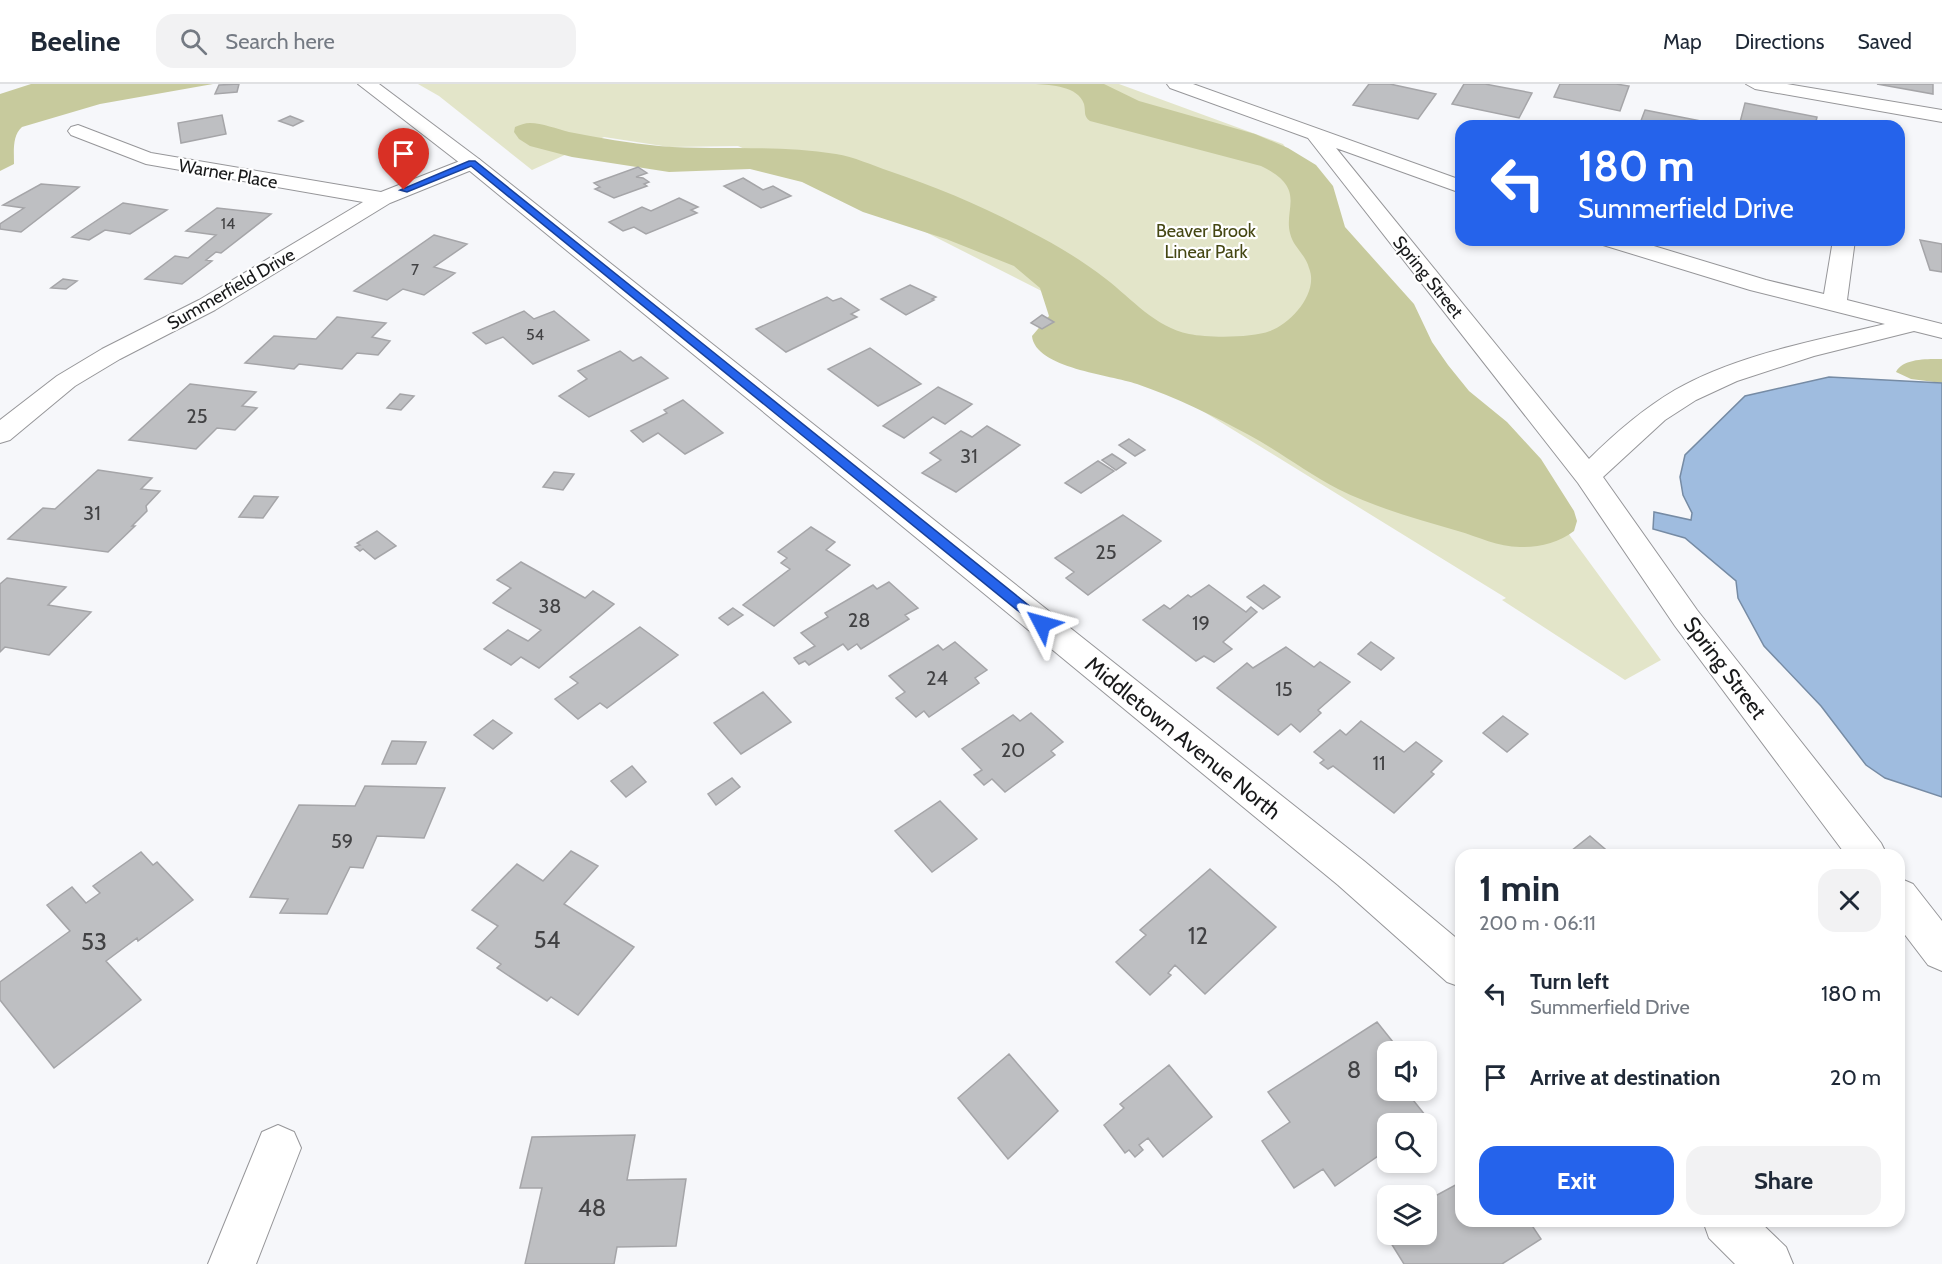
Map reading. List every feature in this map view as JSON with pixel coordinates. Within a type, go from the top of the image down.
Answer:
[{"type":"street","name":"Middletown Avenue North","points":[[367,84],[472,163],[1351,873],[1455,963]]},
{"type":"street","points":[[1176,84],[1455,185]]},
{"type":"street","points":[[1755,84],[1942,116]]},
{"type":"street","points":[[1861,120],[1863,104]]},
{"type":"street","name":"Warner Place","points":[[78,131],[146,158],[166,163],[383,199]]},
{"type":"street","name":"Spring Street","points":[[1314,133],[1360,194],[1443,293],[1588,476],[1686,618],[1863,849]]},
{"type":"street","name":"Summerfield Drive","points":[[0,434],[66,381],[111,354],[207,305],[383,199],[472,163]]},
{"type":"street","points":[[1631,246],[1834,306],[1942,331]]},
{"type":"street","points":[[1834,306],[1843,246]]},
{"type":"street","points":[[1588,476],[1634,432],[1701,386],[1737,371],[1910,325]]},
{"type":"street","points":[[1905,904],[1942,952]]},
{"type":"street","points":[[232,1264],[278,1148]]},
{"type":"street","points":[[1732,1227],[1769,1264]]},
{"type":"green space","points":[[31,84],[213,84],[100,104],[22,127],[15,139],[14,164],[0,171],[0,94]]},
{"type":"green space","name":"Beaver Brook Linear Park","points":[[418,84],[1119,84],[1283,144],[1661,660],[1625,680],[1502,600],[1506,598],[1123,362],[1146,344],[886,212],[738,146],[669,147],[604,137],[532,170],[439,96]]},
{"type":"green space","points":[[1036,84],[1104,84],[1139,101],[1255,134],[1288,148],[1316,165],[1333,186],[1345,227],[1414,304],[1432,342],[1448,365],[1469,391],[1507,422],[1541,459],[1574,511],[1577,521],[1574,531],[1563,538],[1543,545],[1506,546],[1397,513],[1352,496],[1249,435],[1194,407],[1137,384],[1076,369],[1046,356],[1036,347],[1032,336],[1049,316],[1040,288],[1014,266],[946,239],[863,212],[802,182],[750,169],[669,172],[572,157],[530,146],[519,139],[514,132],[515,127],[535,123],[569,132],[659,146],[792,149],[843,155],[943,191],[1039,236],[1088,266],[1155,319],[1189,334],[1230,337],[1262,333],[1287,321],[1302,306],[1310,287],[1311,277],[1307,262],[1290,234],[1290,194],[1286,185],[1277,176],[1261,166],[1090,121],[1086,116],[1081,98],[1076,93],[1063,88]]},
{"type":"green space","points":[[1942,359],[1942,383],[1911,379],[1896,372],[1899,367],[1910,362]]},
{"type":"water","points":[[1829,377],[1942,383],[1942,797],[1885,778],[1866,765],[1821,706],[1764,646],[1738,598],[1736,581],[1685,538],[1653,529],[1654,512],[1691,520],[1692,513],[1683,495],[1680,477],[1685,455],[1745,396]]},
{"type":"building","points":[[239,84],[237,92],[215,94],[219,85]]},
{"type":"building","points":[[1369,84],[1390,84],[1436,94],[1418,119],[1353,105]]},
{"type":"building","points":[[1464,84],[1485,84],[1532,93],[1519,118],[1452,104]]},
{"type":"building","points":[[1560,84],[1629,86],[1620,111],[1554,97]]},
{"type":"building","points":[[1877,84],[1933,84],[1933,94]]},
{"type":"building","points":[[1745,103],[1817,117],[1816,120],[1741,120]]},
{"type":"building","points":[[1645,110],[1696,120],[1641,120]]},
{"type":"building","points":[[222,115],[226,134],[181,143],[178,123]]},
{"type":"building","points":[[290,116],[303,121],[293,126],[279,121]]},
{"type":"building","points":[[638,167],[647,173],[636,177],[649,182],[644,184],[647,186],[614,198],[595,189],[600,187],[594,183]]},
{"type":"building","points":[[743,178],[763,190],[773,186],[791,196],[761,208],[724,186]]},
{"type":"building","points":[[41,184],[79,187],[21,232],[0,229],[0,224],[24,208],[3,205]]},
{"type":"building","points":[[679,198],[698,207],[691,210],[697,213],[646,234],[634,227],[623,231],[609,222],[642,207],[651,211]]},
{"type":"building","points":[[123,203],[167,210],[130,234],[105,230],[89,240],[72,237]]},
{"type":"building","points":[[217,208],[271,214],[221,253],[216,252],[206,260],[212,261],[182,284],[145,279],[175,256],[188,258],[216,235],[186,231]]},
{"type":"building","points":[[434,235],[467,244],[434,267],[455,273],[424,295],[403,289],[387,300],[354,291]]},
{"type":"building","points":[[1920,240],[1942,244],[1942,272],[1930,270]]},
{"type":"building","points":[[63,279],[77,281],[66,289],[51,288]]},
{"type":"building","points":[[910,285],[936,297],[906,315],[881,299]]},
{"type":"building","points":[[827,297],[833,301],[841,298],[859,310],[851,314],[857,317],[786,352],[756,329]]},
{"type":"building","points":[[524,311],[534,319],[554,311],[589,340],[533,364],[503,337],[486,344],[473,333]]},
{"type":"building","points":[[1042,315],[1054,322],[1042,329],[1031,323]]},
{"type":"building","points":[[337,317],[386,323],[372,337],[390,341],[378,355],[357,353],[342,369],[299,364],[294,369],[245,363],[274,336],[316,339]]},
{"type":"building","points":[[870,348],[921,384],[878,406],[828,369]]},
{"type":"building","points":[[620,351],[633,361],[641,357],[668,378],[589,417],[559,396],[587,379],[578,371]]},
{"type":"building","points":[[190,384],[256,392],[242,406],[257,408],[235,430],[217,428],[196,449],[129,440]]},
{"type":"building","points":[[938,387],[972,404],[945,424],[933,417],[904,438],[883,426]]},
{"type":"building","points":[[400,394],[414,396],[401,410],[387,408]]},
{"type":"building","points":[[683,400],[723,433],[685,454],[658,433],[643,442],[631,431],[667,413],[664,410]]},
{"type":"building","points":[[987,426],[1020,445],[956,492],[922,473],[941,460],[930,453],[961,431],[972,437]]},
{"type":"building","points":[[1129,439],[1145,450],[1135,456],[1119,445]]},
{"type":"building","points":[[1112,454],[1126,463],[1116,470],[1102,460]]},
{"type":"building","points":[[1098,461],[1114,471],[1081,493],[1065,483]]},
{"type":"building","points":[[98,470],[152,478],[141,489],[160,491],[146,506],[147,511],[132,526],[135,526],[108,552],[8,539],[43,508],[55,509]]},
{"type":"building","points":[[554,472],[574,474],[563,490],[543,487]]},
{"type":"building","points":[[254,496],[278,497],[263,518],[239,517]]},
{"type":"building","points":[[1123,515],[1161,541],[1088,595],[1066,578],[1074,572],[1055,558]]},
{"type":"building","points":[[811,527],[835,542],[826,550],[850,565],[774,626],[743,605],[790,569],[781,563],[787,558],[778,552]]},
{"type":"building","points":[[377,531],[396,546],[375,559],[363,549],[360,551],[355,547],[360,545],[357,543]]},
{"type":"building","points":[[521,562],[585,598],[593,591],[614,604],[539,668],[521,657],[511,665],[484,649],[508,630],[528,641],[541,630],[493,603],[511,588],[497,580]]},
{"type":"building","points":[[7,578],[66,587],[48,605],[91,612],[49,655],[5,647],[0,652],[0,584]]},
{"type":"building","points":[[889,582],[918,608],[905,615],[909,619],[861,649],[857,644],[848,650],[843,644],[809,665],[805,661],[799,664],[794,658],[815,646],[801,633],[828,617],[825,613],[873,585],[877,589]]},
{"type":"building","points":[[1209,585],[1246,612],[1251,607],[1257,612],[1223,642],[1232,649],[1214,662],[1204,656],[1196,661],[1143,620],[1164,605],[1170,609],[1188,595],[1191,597]]},
{"type":"building","points":[[1264,585],[1280,597],[1263,609],[1247,597]]},
{"type":"building","points":[[733,608],[743,615],[728,625],[719,618]]},
{"type":"building","points":[[640,627],[678,655],[607,708],[600,703],[578,719],[555,699],[578,683],[570,677]]},
{"type":"building","points":[[955,642],[987,670],[975,678],[979,683],[929,717],[924,711],[916,717],[896,698],[905,692],[889,676],[938,645],[943,650]]},
{"type":"building","points":[[1371,642],[1394,658],[1381,670],[1358,654]]},
{"type":"building","points":[[1286,647],[1314,667],[1320,662],[1350,682],[1318,710],[1321,713],[1300,732],[1291,724],[1278,735],[1217,688],[1247,663],[1253,668]]},
{"type":"building","points":[[763,692],[791,722],[741,754],[714,723]]},
{"type":"building","points":[[1031,713],[1063,742],[1051,751],[1055,755],[1005,792],[992,779],[984,785],[974,775],[982,770],[962,749],[1013,715],[1020,721]]},
{"type":"building","points":[[1503,716],[1528,734],[1507,752],[1483,733]]},
{"type":"building","points":[[493,720],[512,733],[493,749],[474,735]]},
{"type":"building","points":[[1361,721],[1404,752],[1416,742],[1442,761],[1431,772],[1434,774],[1394,813],[1333,766],[1328,769],[1320,763],[1324,760],[1314,752],[1340,730],[1346,735]]},
{"type":"building","points":[[392,741],[426,742],[416,764],[382,764]]},
{"type":"building","points":[[632,766],[646,782],[626,797],[611,781]]},
{"type":"building","points":[[732,778],[740,787],[716,805],[708,794]]},
{"type":"building","points":[[365,786],[445,788],[424,838],[377,836],[363,868],[350,867],[327,914],[280,913],[288,899],[250,897],[299,805],[355,806]]},
{"type":"building","points":[[940,801],[977,839],[932,872],[895,831]]},
{"type":"building","points":[[1590,836],[1605,849],[1574,849]]},
{"type":"building","points":[[571,851],[598,866],[564,904],[634,947],[578,1015],[551,997],[547,1001],[497,968],[501,964],[477,948],[498,926],[472,910],[517,864],[543,881]]},
{"type":"building","points":[[141,852],[153,865],[157,862],[193,900],[138,941],[137,938],[106,961],[141,1000],[54,1068],[0,1000],[0,982],[70,931],[47,905],[72,887],[86,903],[100,893],[93,886]]},
{"type":"building","points":[[1210,869],[1276,927],[1205,994],[1175,965],[1168,973],[1171,975],[1150,995],[1116,962],[1146,935],[1140,930]]},
{"type":"building","points":[[1377,1022],[1392,1041],[1377,1041],[1377,1101],[1414,1101],[1423,1113],[1377,1113],[1377,1157],[1335,1186],[1323,1169],[1294,1188],[1262,1141],[1290,1122],[1268,1092]]},
{"type":"building","points":[[1009,1054],[1058,1111],[1008,1159],[958,1098]]},
{"type":"building","points":[[1169,1065],[1212,1117],[1163,1157],[1148,1138],[1139,1145],[1143,1150],[1135,1157],[1129,1150],[1125,1153],[1104,1125],[1124,1108],[1120,1104]]},
{"type":"building","points":[[635,1135],[627,1180],[686,1179],[676,1246],[617,1247],[614,1264],[525,1264],[542,1188],[520,1188],[532,1137]]},
{"type":"building","points":[[1455,1185],[1455,1227],[1533,1227],[1541,1239],[1502,1264],[1404,1264],[1392,1245],[1437,1245],[1437,1195]]},
{"type":"route","points":[[404,190],[472,163],[1042,624]]}]
